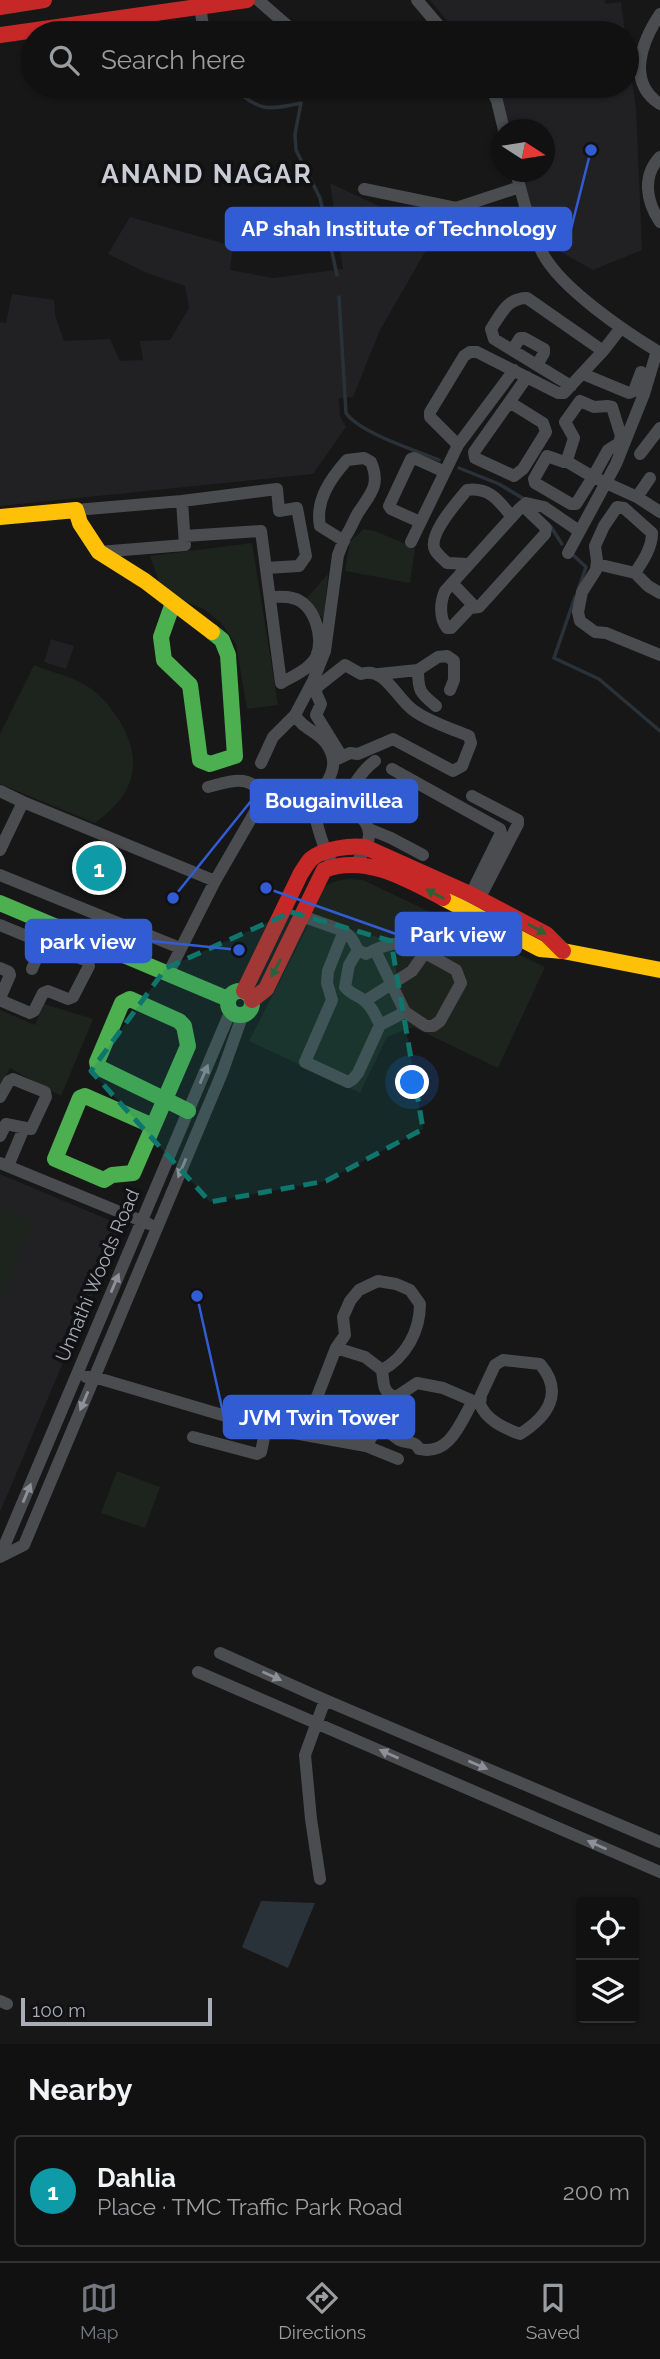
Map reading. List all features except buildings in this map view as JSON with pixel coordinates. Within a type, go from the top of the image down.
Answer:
[{"type":"street","points":[[0,7],[44,0]]},
{"type":"street","points":[[97,21],[247,0]]},
{"type":"street","points":[[258,0],[282,21]]},
{"type":"street","points":[[416,0],[434,21]]},
{"type":"street","points":[[200,6],[202,21]]},
{"type":"street","points":[[660,14],[651,27],[639,68],[648,94],[660,104]]},
{"type":"street","points":[[0,35],[21,32]]},
{"type":"street","points":[[494,98],[501,119]]},
{"type":"street","points":[[660,157],[650,171],[647,193],[651,208],[660,222]]},
{"type":"street","points":[[519,182],[544,254],[556,273],[620,329],[659,352],[643,376],[616,464],[568,552]]},
{"type":"street","points":[[364,188],[456,208],[520,187]]},
{"type":"street","points":[[571,386],[494,339],[491,328],[507,305],[513,300],[527,298],[603,351]]},
{"type":"street","points":[[458,445],[433,422],[430,412],[464,356],[477,352],[558,393],[564,393],[620,329]]},
{"type":"street","points":[[411,542],[458,445],[514,370]]},
{"type":"street","points":[[583,374],[629,393],[639,393]]},
{"type":"street","points":[[511,403],[546,427],[546,432],[523,469],[514,476],[475,458],[474,452],[527,377]]},
{"type":"street","points":[[566,461],[574,438],[565,422],[580,401],[594,407],[612,407],[621,436],[619,443],[608,450],[593,477],[576,503],[572,504],[536,483],[534,479],[547,456],[566,461],[593,477],[637,497],[660,512]]},
{"type":"street","points":[[640,454],[660,428]]},
{"type":"street","points":[[420,522],[389,506],[411,459],[414,457],[445,472]]},
{"type":"street","points":[[261,763],[273,737],[295,715],[326,651],[338,555],[358,513],[373,493],[375,470],[371,462],[364,458],[347,460],[332,477],[317,514],[320,526],[344,541]]},
{"type":"street","points":[[637,497],[650,478]]},
{"type":"street","points":[[0,517],[182,501],[277,489],[279,511],[297,508],[306,556],[299,565],[266,568]]},
{"type":"street","points":[[469,564],[447,563],[434,549],[433,541],[441,524],[467,490],[476,489],[493,494],[512,517]]},
{"type":"street","points":[[99,552],[185,545],[182,501]]},
{"type":"street","points":[[523,506],[545,527],[545,534],[479,607],[470,608],[451,628],[447,628],[442,622],[442,599],[445,591],[512,517],[523,506],[526,503],[544,507],[579,531]]},
{"type":"street","points":[[635,573],[645,557],[652,533],[624,509],[617,507],[595,546],[596,570],[582,592],[578,612],[580,621],[595,632],[606,633],[660,655]]},
{"type":"street","points":[[76,510],[80,523],[99,552],[111,558],[173,603],[222,640],[228,654],[235,756],[209,764],[200,760],[190,685],[164,660],[161,637],[173,603]]},
{"type":"street","points":[[586,517],[604,526]]},
{"type":"street","points":[[185,536],[261,531],[281,683],[306,669],[317,656],[318,629],[311,609],[294,598],[270,597]]},
{"type":"street","points":[[597,564],[635,573],[660,593]]},
{"type":"street","points":[[452,583],[475,607]]},
{"type":"street","points":[[338,759],[331,753],[316,715],[321,704],[316,692],[317,687],[345,665],[361,674],[368,671],[379,674],[418,670],[438,657],[447,656],[454,661],[455,670],[450,690]]},
{"type":"street","points":[[409,706],[418,687],[418,670]]},
{"type":"street","points":[[329,868],[318,855],[315,812],[338,759],[350,753],[358,754],[393,739],[453,771],[462,766],[471,743],[469,736],[413,710],[379,674]]},
{"type":"street","points":[[418,687],[422,695],[436,706]]},
{"type":"street","points":[[295,715],[300,724],[324,735]]},
{"type":"street","points":[[356,864],[369,839],[369,829],[360,815],[347,804],[348,795],[368,766],[375,761]]},
{"type":"street","points":[[392,769],[500,828],[501,833],[482,871],[471,904]]},
{"type":"street","points":[[168,974],[215,881],[256,810],[258,790],[254,784],[245,780],[208,787]]},
{"type":"street","points":[[0,791],[215,881]]},
{"type":"street","points":[[471,904],[518,824],[518,820],[472,796]]},
{"type":"street","points":[[0,850],[23,802]]},
{"type":"street","points":[[369,829],[423,855]]},
{"type":"street","points":[[240,1003],[301,873],[318,855],[358,846],[365,847],[471,904]]},
{"type":"street","points":[[329,868],[363,864],[546,934],[563,951],[660,970]]},
{"type":"street","points":[[240,1003],[266,989],[329,868]]},
{"type":"street","points":[[0,875],[180,948]]},
{"type":"street","points":[[0,903],[240,1003]]},
{"type":"street","points":[[302,916],[344,931],[358,950],[366,954],[376,950],[395,943],[406,945],[456,970],[461,982],[439,1021],[433,1026],[426,1026],[405,1012],[376,950]]},
{"type":"street","points":[[0,925],[87,961],[89,967],[73,998],[43,992],[34,1011],[30,1013],[2,1001],[10,975],[0,968]]},
{"type":"street","points":[[344,931],[328,971],[327,983],[332,1000],[305,1062],[348,1082],[353,1079],[380,1025],[405,1012]]},
{"type":"street","points":[[32,969],[43,943]]},
{"type":"street","points":[[358,950],[349,965],[345,987],[365,1001],[380,1025]]},
{"type":"street","points":[[365,1001],[412,971],[424,954]]},
{"type":"street","points":[[55,1159],[104,1180],[111,1175],[133,1173],[164,1099],[188,1046],[184,1027],[179,1021],[130,999],[122,1003],[97,1062],[98,1067],[164,1099],[188,1111]]},
{"type":"street","name":"Unnathi Woods Road","points":[[0,1556],[188,1111],[240,1003]]},
{"type":"street","name":"Unnathi Woods Road","points":[[0,1556],[24,1545],[222,1073],[240,1003]]},
{"type":"street","points":[[0,1097],[9,1080],[13,1079],[46,1092],[47,1097],[31,1129],[6,1124],[0,1136]]},
{"type":"street","points":[[45,1181],[80,1098],[85,1096],[153,1126]]},
{"type":"street","points":[[24,1128],[4,1165],[157,1227]]},
{"type":"street","points":[[303,1433],[336,1348],[345,1335],[343,1317],[350,1301],[359,1290],[378,1281],[410,1290],[420,1304],[417,1327],[409,1345],[394,1364],[382,1370]]},
{"type":"street","points":[[336,1348],[365,1357],[382,1370],[384,1389],[396,1397]]},
{"type":"street","points":[[312,1411],[354,1419],[370,1419],[379,1424],[399,1440],[412,1442],[419,1449],[429,1451],[447,1444],[476,1403],[481,1395],[495,1365],[503,1360],[540,1364],[550,1376],[551,1395],[544,1416],[520,1434],[486,1415],[476,1403],[443,1388],[417,1383],[396,1397],[379,1424],[366,1447]]},
{"type":"street","points":[[75,1378],[94,1377],[266,1428],[366,1447],[398,1459]]},
{"type":"street","points":[[193,1437],[257,1454],[261,1452],[266,1428]]},
{"type":"street","points":[[220,1653],[660,1843]]},
{"type":"street","points":[[198,1672],[660,1872]]},
{"type":"street","points":[[320,1879],[305,1755],[325,1700]]},
{"type":"highlighted area","points":[[291,912],[391,941],[423,1129],[326,1181],[210,1202],[91,1071],[166,968]]},
{"type":"shaded area","points":[[430,0],[604,0],[606,4],[621,2],[623,21],[447,21]]},
{"type":"shaded area","points":[[499,98],[634,98],[642,250],[593,270],[543,242],[534,225],[523,182],[555,182],[555,119],[506,119]]},
{"type":"shaded area","points":[[330,183],[436,233],[380,330],[353,397],[339,398],[340,416],[346,427],[313,474],[0,506],[0,322],[6,323],[12,294],[54,300],[55,315],[64,341],[110,339],[120,361],[143,360],[140,341],[170,340],[189,308],[185,286],[147,273],[108,254],[130,217],[233,246],[230,270],[273,278],[343,269]]},
{"type":"shaded area","points":[[364,529],[415,548],[410,583],[345,571],[350,541]]},
{"type":"shaded area","points":[[252,543],[278,705],[247,709],[236,644],[221,623],[204,609],[174,597],[161,587],[150,556]]},
{"type":"shaded area","points":[[328,574],[324,619],[305,600]]},
{"type":"shaded area","points":[[51,639],[74,646],[66,669],[44,662]]},
{"type":"shaded area","points":[[34,665],[73,679],[95,692],[116,715],[127,736],[133,764],[127,789],[119,801],[95,823],[0,784],[0,734]]},
{"type":"shaded area","points":[[349,879],[363,880],[545,967],[498,1068],[413,1027],[387,1037],[360,1093],[249,1041],[307,928],[303,904],[324,887]]},
{"type":"shaded area","points":[[44,1004],[93,1019],[61,1096],[10,1068],[0,1088],[0,1010],[35,1025]]},
{"type":"shaded area","points":[[0,1174],[121,1225],[0,1512]]},
{"type":"shaded area","points":[[0,1208],[33,1221],[0,1305]]},
{"type":"shaded area","points":[[117,1471],[160,1487],[145,1528],[101,1513]]},
{"type":"shaded area","points":[[261,1901],[315,1903],[288,1968],[242,1947]]},
{"type":"waterway","points":[[245,98],[269,108],[301,103],[295,134],[296,150],[320,198],[337,275]]},
{"type":"waterway","points":[[339,297],[346,413],[375,434],[439,460]]},
{"type":"waterway","points":[[459,468],[499,484],[524,499]]},
{"type":"waterway","points":[[551,527],[562,544]]},
{"type":"waterway","points":[[572,554],[586,567],[579,587]]},
{"type":"waterway","points":[[575,597],[554,658],[599,679],[660,731]]},
{"type":"traffic: fast","points":[[173,603],[161,637],[164,660],[190,685],[200,760],[210,764],[235,756],[228,655],[222,640],[212,632]]},
{"type":"traffic: fast","points":[[0,903],[228,999]]},
{"type":"traffic: fast","points":[[240,991],[251,998],[252,1003],[245,1014],[240,1015],[229,1008],[228,1003],[235,992],[240,991]]},
{"type":"traffic: fast","points":[[153,1126],[85,1096],[80,1098],[55,1159],[104,1180],[112,1175],[133,1173],[188,1046],[184,1026],[179,1021],[130,999],[122,1003],[97,1062],[98,1067],[132,1084],[154,1094],[166,1100],[188,1111]]},
{"type":"traffic: slow","points":[[0,517],[76,510],[80,523],[99,552],[145,581],[212,632]]},
{"type":"traffic: slow","points":[[443,898],[540,949],[660,970]]},
{"type":"traffic: jam","points":[[0,7],[44,0]]},
{"type":"traffic: jam","points":[[99,21],[247,0]]},
{"type":"traffic: jam","points":[[0,35],[21,32]]},
{"type":"traffic: jam","points":[[244,991],[307,864],[322,853],[345,847],[365,847],[470,894],[546,934],[563,951]]},
{"type":"traffic: jam","points":[[252,1000],[266,989],[324,870],[339,866],[370,867],[400,877],[443,898]]},
{"type":"place","name":"AP shah Institute of Technology","points":[[591,150]]},
{"type":"place","name":"Dahlia","points":[[99,868]]},
{"type":"place","name":"Park view","points":[[266,888]]},
{"type":"place","name":"Bougainvillea","points":[[173,898]]},
{"type":"place","name":"park view","points":[[239,950]]},
{"type":"place","name":"JVM Twin Tower","points":[[197,1296]]},
{"type":"district","name":"ANAND NAGAR","points":[[207,174]]}]
